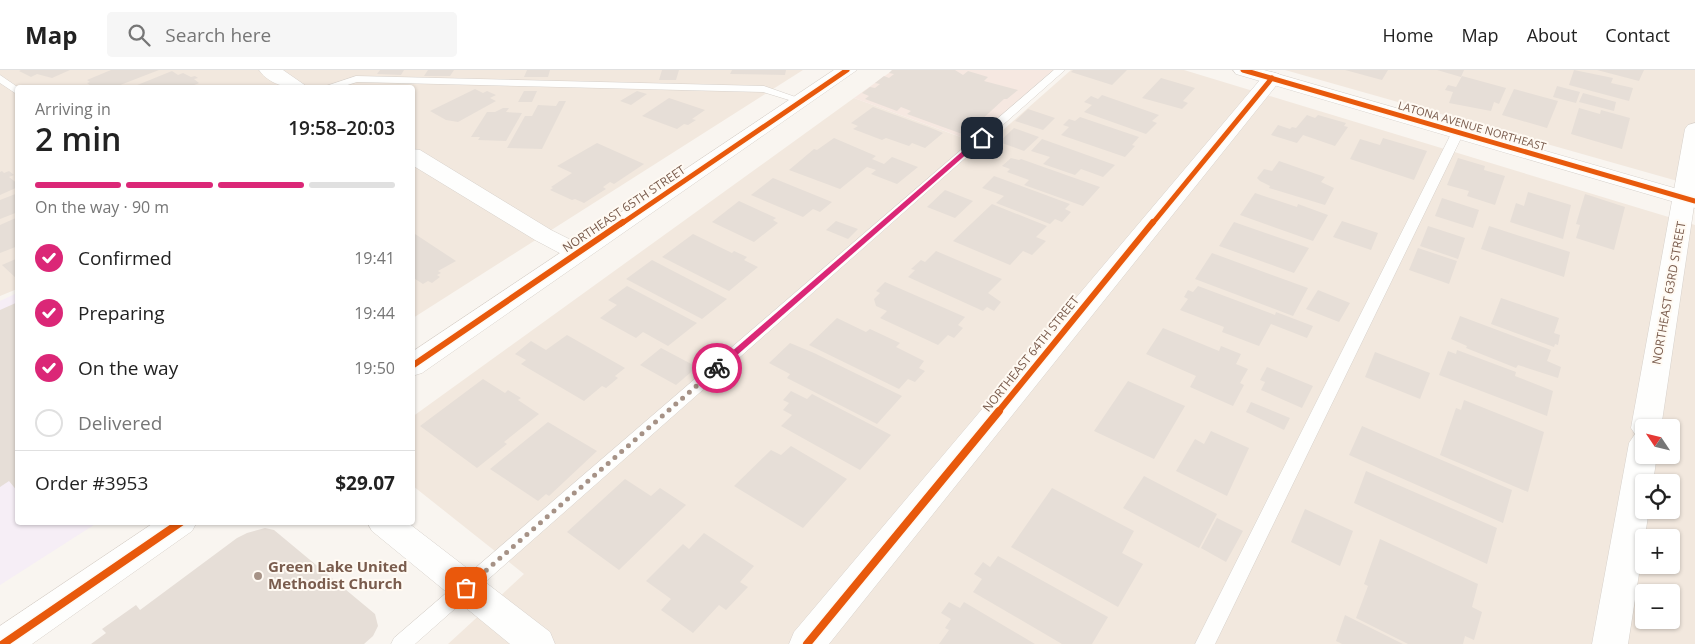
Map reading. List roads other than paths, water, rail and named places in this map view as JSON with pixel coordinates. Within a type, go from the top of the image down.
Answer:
[{"type":"street","points":[[269,70],[295,85]]},
{"type":"street","name":"NORTHEAST 65TH STREET","points":[[415,364],[847,70]]},
{"type":"street","name":"LATONA AVENUE NORTHEAST","points":[[1243,70],[1690,200]]},
{"type":"street","name":"NORTHEAST 64TH STREET","points":[[807,644],[1272,78]]},
{"type":"street","name":"NORTHEAST 63RD STREET","points":[[1648,419],[1690,200],[1695,129]]},
{"type":"street","points":[[415,158],[578,254]]},
{"type":"street","points":[[1610,644],[1641,464]]},
{"type":"street","points":[[3,644],[178,525]]},
{"type":"street","points":[[387,525],[537,644]]},
{"type":"lane","points":[[401,644],[1060,70]]},
{"type":"lane","points":[[0,78],[15,90]]},
{"type":"lane","points":[[337,85],[356,80],[764,89],[802,100]]},
{"type":"lane","points":[[1205,644],[1458,132]]},
{"type":"place","name":"Green Lake United Methodist Church","points":[[258,576]]}]
